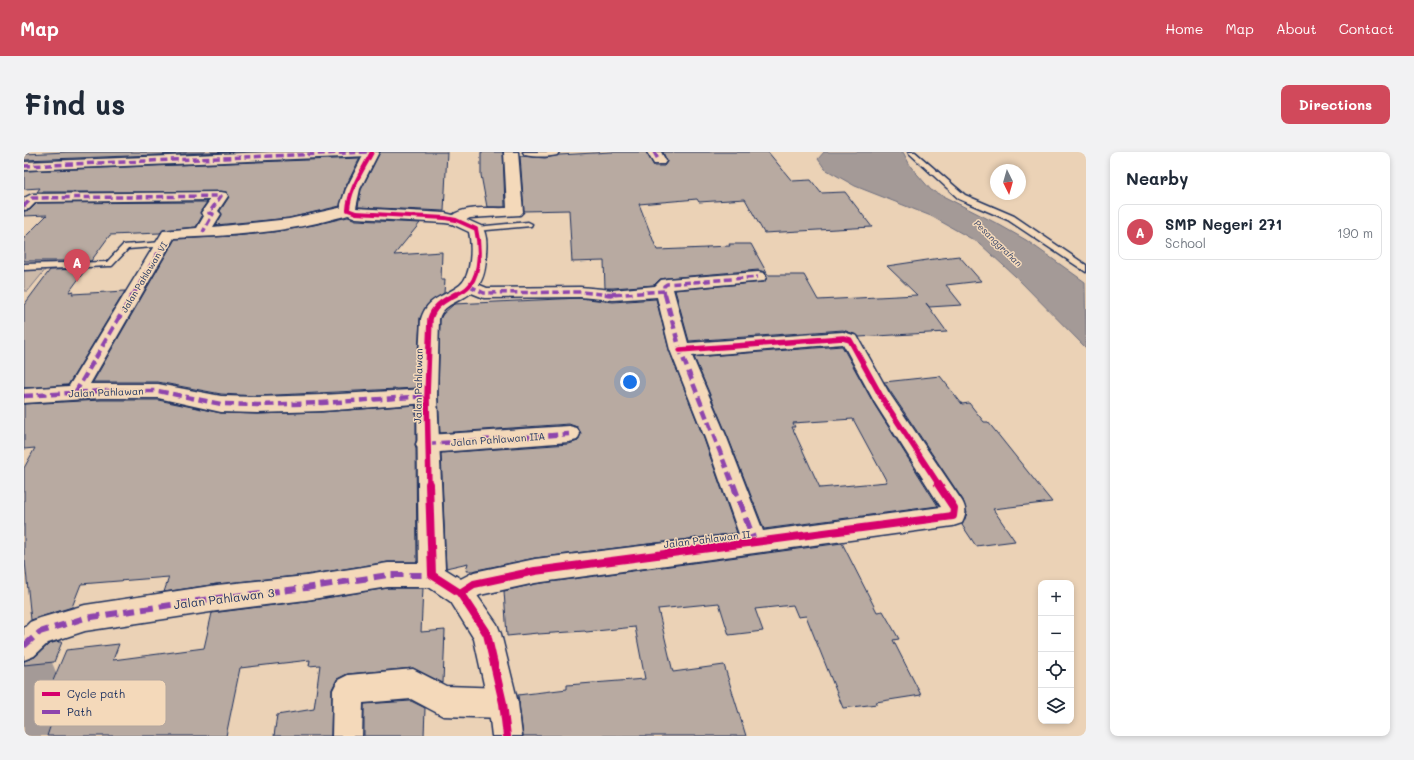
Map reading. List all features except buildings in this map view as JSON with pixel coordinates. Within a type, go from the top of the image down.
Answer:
[{"type":"street","points":[[24,166],[244,155],[369,152]]},
{"type":"street","points":[[372,152],[352,192],[347,205],[348,210],[356,213],[445,218],[456,220],[476,230],[478,238],[477,272],[470,286],[484,293],[580,292],[613,295],[664,291],[664,286],[667,284],[758,277]]},
{"type":"street","points":[[456,220],[467,214],[515,212],[511,152]]},
{"type":"street","points":[[530,152],[552,152]]},
{"type":"street","points":[[24,206],[32,198],[221,196],[209,213],[213,214],[203,232]]},
{"type":"street","name":"Jalan Pahlawan VI","points":[[75,393],[169,234],[285,224],[306,221],[348,210]]},
{"type":"street","name":"Jalan Pahlawan","points":[[432,575],[427,444],[427,396],[431,311],[436,306],[470,286]]},
{"type":"street","name":"Jalan Pahlawan II","points":[[664,291],[680,350],[716,438],[755,544]]},
{"type":"street","name":"Jalan Pahlawan II","points":[[460,593],[474,584],[535,571],[755,544],[953,516],[954,508],[882,398],[850,340],[843,338],[680,350]]},
{"type":"street","name":"Jalan Pahlawan","points":[[24,396],[101,391],[158,391],[221,404],[257,405],[322,403],[427,396]]},
{"type":"street","name":"Jalan Pahlawan IIA","points":[[427,444],[568,434]]},
{"type":"street","name":"Jalan Pahlawan 3","points":[[32,639],[86,618],[217,598],[306,588],[388,574],[432,575]]},
{"type":"street","points":[[432,575],[460,593],[486,634],[503,703],[507,736]]},
{"type":"street","points":[[347,736],[348,690],[412,684],[443,701],[503,703]]},
{"type":"lane","points":[[911,152],[962,197],[1011,218],[1086,269]]},
{"type":"lane","points":[[476,230],[528,224]]},
{"type":"lane","points":[[24,267],[109,264],[126,247],[164,244]]},
{"type":"shaded area","points":[[46,269],[28,291],[24,291],[24,270]]},
{"type":"water","name":"Pesanggrahan","points":[[824,152],[903,152],[911,167],[931,190],[1026,240],[1085,282],[1086,348],[1015,276],[979,243],[931,216],[855,186],[825,169],[818,159]]},
{"type":"waterway","points":[[24,671],[26,672],[26,736]]},
{"type":"marked path","points":[[24,166],[369,152]]},
{"type":"marked path","points":[[654,152],[659,161]]},
{"type":"marked path","points":[[24,206],[32,198],[221,196],[209,213],[213,214],[203,232]]},
{"type":"marked path","points":[[75,393],[163,244]]},
{"type":"marked path","points":[[470,286],[484,293],[580,292],[613,295],[664,291],[664,286],[667,284],[758,277]]},
{"type":"marked path","points":[[664,291],[680,350],[716,438],[755,543]]},
{"type":"marked path","points":[[24,396],[101,391],[158,391],[221,404],[257,405],[322,403],[427,396]]},
{"type":"marked path","points":[[427,444],[569,434]]},
{"type":"marked path","points":[[24,646],[40,632],[85,618],[217,598],[306,588],[388,575],[432,575]]},
{"type":"cycle path","points":[[372,152],[350,196],[348,210],[356,213],[445,218],[456,220],[476,229],[477,233],[479,246],[478,261],[471,284],[466,289],[436,306],[430,319],[427,396],[432,575],[460,593],[487,634],[503,703],[507,736]]},
{"type":"cycle path","points":[[460,593],[474,584],[535,571],[953,516],[954,508],[882,398],[850,340],[843,338],[680,350]]},
{"type":"place","name":"SMP Negeri 271","points":[[77,282]]}]
